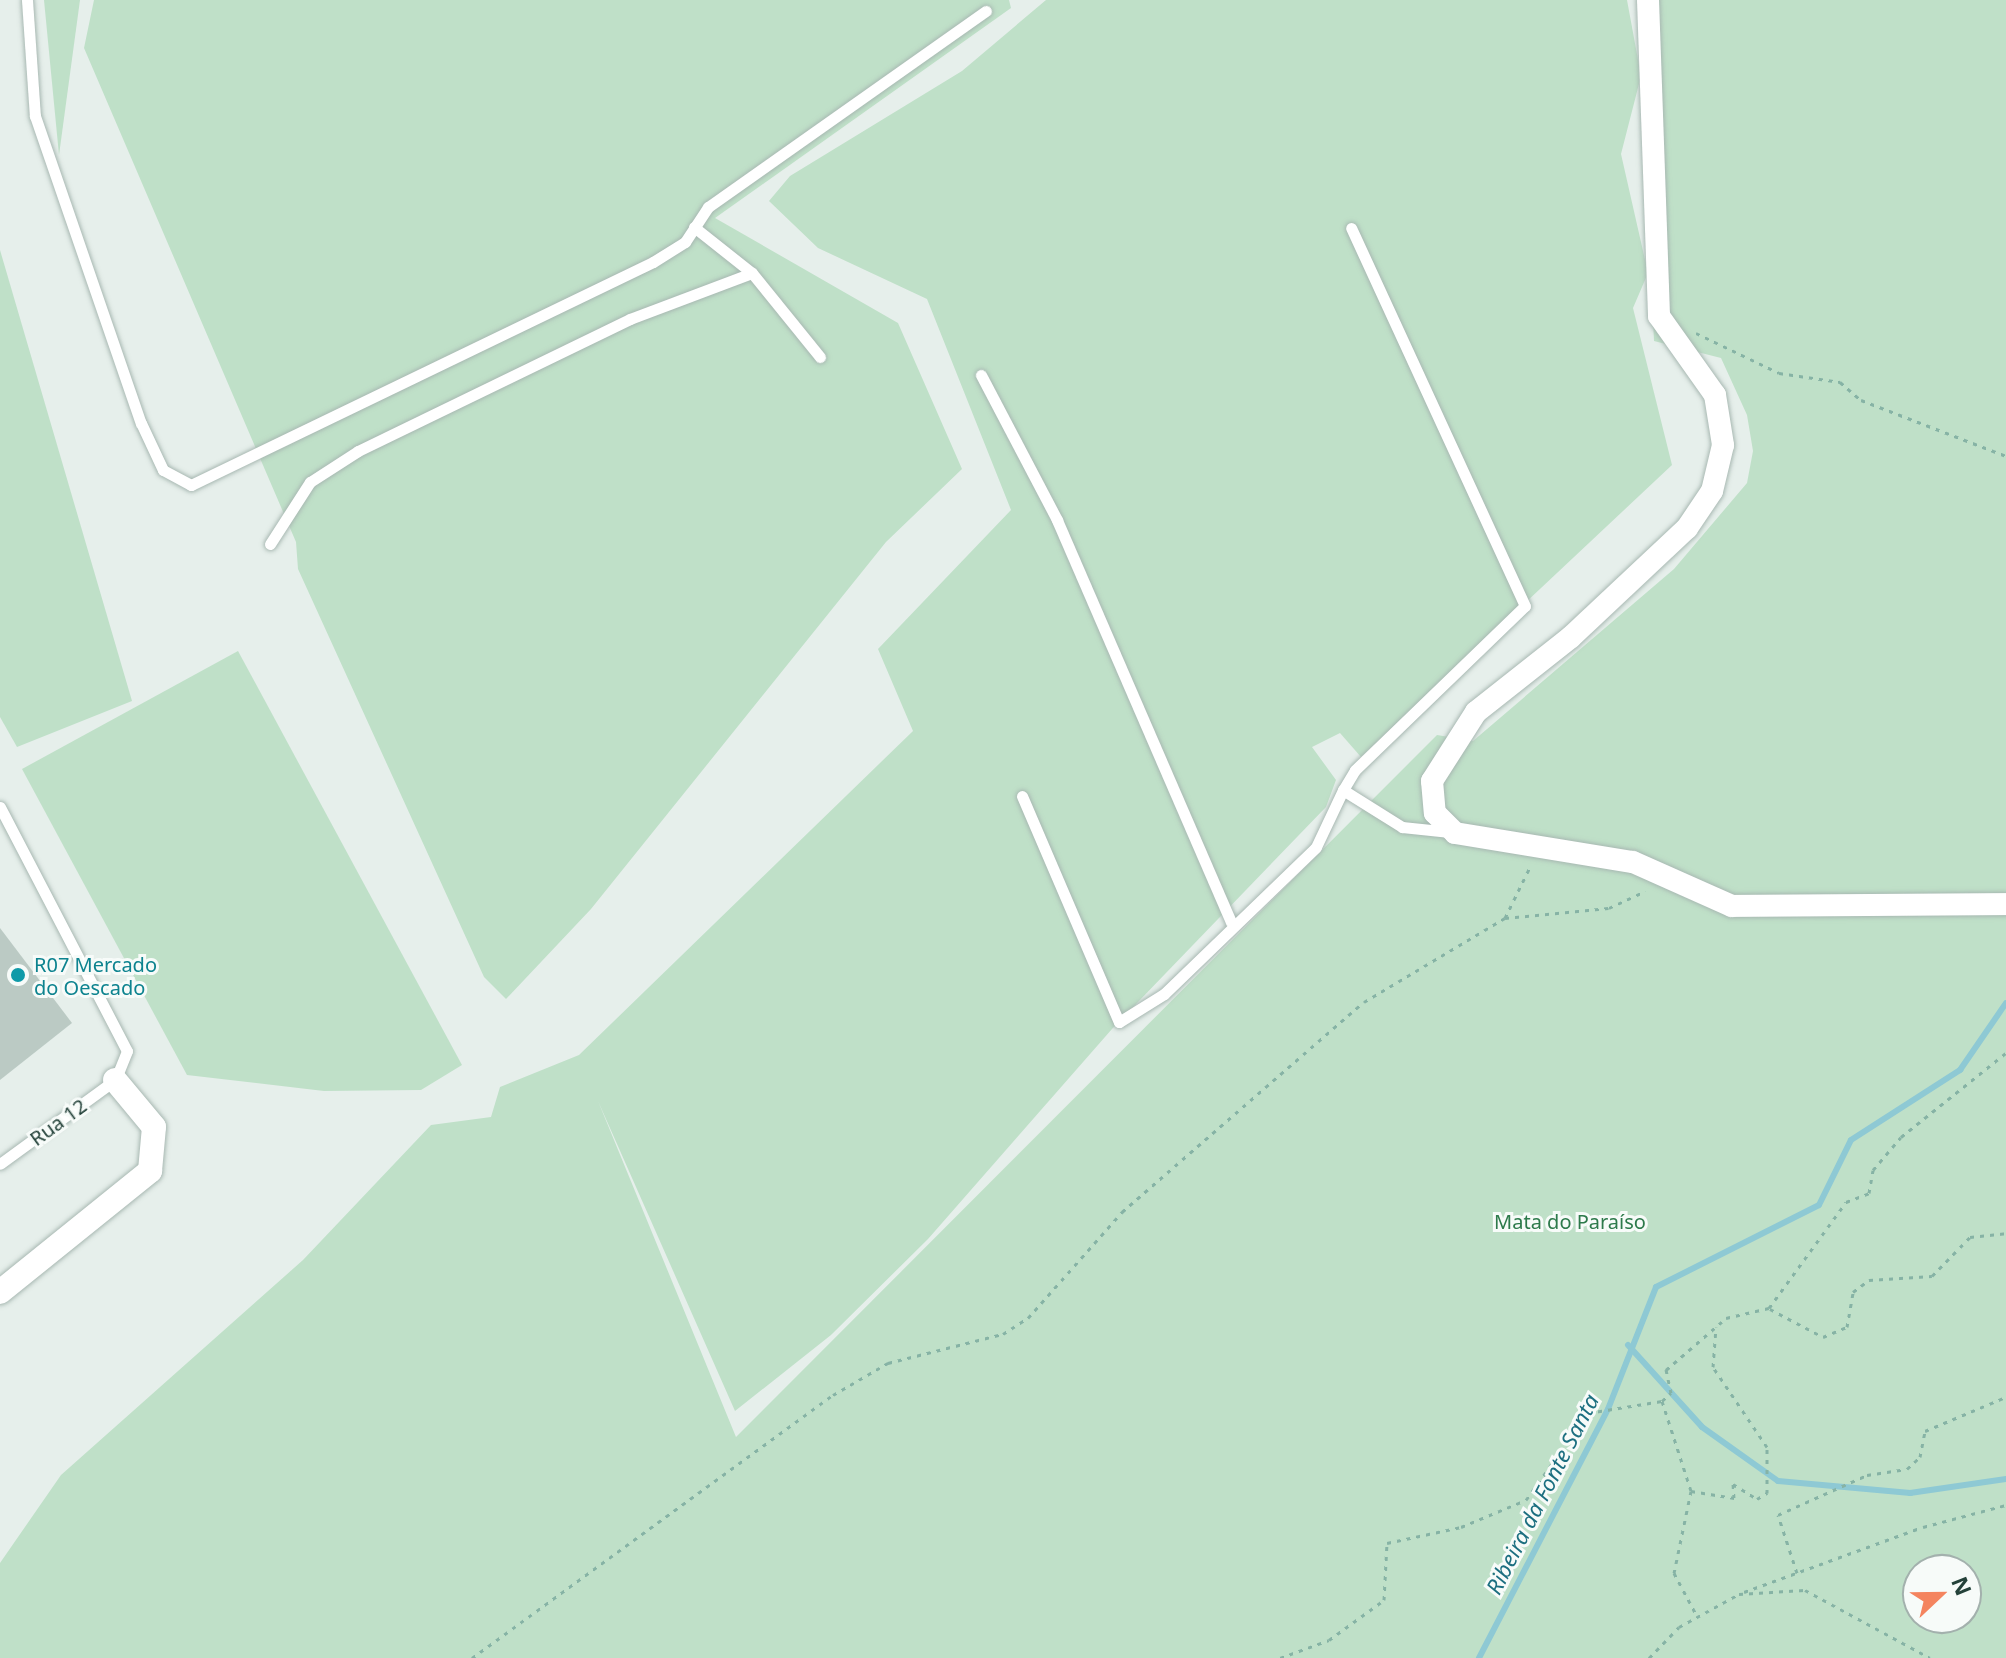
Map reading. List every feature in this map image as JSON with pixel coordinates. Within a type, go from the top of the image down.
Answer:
[{"type":"street","points":[[1648,0],[1659,316],[1715,395],[1723,445],[1712,491],[1687,528],[1571,637],[1476,712],[1445,750],[1432,781],[1435,813],[1455,833],[1541,842],[1674,877],[1732,906],[2006,904]]},
{"type":"street","points":[[0,1292],[150,1171],[154,1127],[115,1080]]},
{"type":"lane","points":[[27,0],[35,116],[141,423],[163,470],[191,485],[653,262],[694,227],[708,207],[986,11]]},
{"type":"lane","points":[[694,227],[752,273],[820,357]]},
{"type":"lane","points":[[1022,796],[1119,1022],[1164,994],[1231,922],[1316,847],[1355,770],[1525,606],[1351,228]]},
{"type":"lane","points":[[270,544],[310,482],[358,451],[630,319],[752,273]]},
{"type":"lane","points":[[981,375],[1057,520],[1231,922]]},
{"type":"lane","points":[[1343,790],[1402,827],[1455,833]]},
{"type":"lane","points":[[0,807],[127,1051],[115,1080]]},
{"type":"lane","name":"Rua 12","points":[[0,1164],[115,1080]]},
{"type":"path","points":[[1670,335],[1701,333],[1779,373],[1840,382],[1861,400],[2006,456]]},
{"type":"path","points":[[1505,918],[1541,842]]},
{"type":"path","points":[[472,1658],[833,1395],[888,1363],[1003,1334],[1028,1318],[1122,1212],[1364,1002],[1505,918],[1609,908],[1674,877]]},
{"type":"path","points":[[1280,1658],[1329,1640],[1384,1600],[1387,1543],[1461,1527],[1526,1500],[1588,1413],[1662,1401],[1671,1393],[1666,1370],[1716,1327],[1769,1308],[1846,1202],[1869,1193],[1873,1170],[1901,1137],[2006,1053]]},
{"type":"path","points":[[1769,1308],[1823,1337],[1847,1327],[1853,1292],[1869,1280],[1932,1276],[1970,1237],[2006,1233]]},
{"type":"path","points":[[1691,1491],[1734,1498],[1733,1484],[1757,1499],[1767,1493],[1767,1447],[1713,1367],[1716,1327]]},
{"type":"path","points":[[1797,1573],[1778,1515],[1867,1475],[1907,1469],[1920,1457],[1925,1431],[2006,1397]]},
{"type":"path","points":[[1662,1401],[1691,1491],[1674,1573],[1697,1617]]},
{"type":"path","points":[[1649,1658],[1697,1617],[1739,1594],[2006,1505]]},
{"type":"path","points":[[1739,1594],[1805,1590],[1930,1658]]},
{"type":"green space","points":[[44,0],[80,0],[59,155]]},
{"type":"green space","points":[[94,0],[1009,0],[1011,8],[715,218],[898,323],[962,469],[886,542],[591,909],[506,999],[484,977],[298,569],[296,542],[84,48]]},
{"type":"green space","name":"Mata do Paraíso","points":[[1046,0],[1627,0],[1641,76],[1621,154],[1648,273],[1633,308],[1672,465],[1361,757],[1340,733],[1312,747],[1336,780],[1326,807],[1112,1029],[928,1239],[831,1335],[735,1411],[598,1101],[736,1437],[1437,735],[1473,741],[1674,569],[1747,483],[1753,451],[1747,415],[1721,358],[1654,341],[1639,0],[2006,0],[2006,1658],[0,1658],[0,1563],[61,1475],[303,1260],[431,1125],[491,1117],[500,1087],[579,1055],[913,731],[878,649],[1011,510],[927,299],[818,248],[769,201],[790,176],[962,71]]},
{"type":"green space","points":[[0,250],[132,701],[17,747],[0,717]]},
{"type":"green space","points":[[238,651],[462,1065],[421,1090],[324,1091],[187,1075],[22,769]]},
{"type":"building","name":"R07 Mercado do Oescado","points":[[0,928],[72,1023],[0,1080]]},
{"type":"waterway","name":"Ribeira da Fonte Santa","points":[[1479,1658],[1608,1409],[1656,1287],[1819,1205],[1851,1140],[1960,1070],[2006,1003]]},
{"type":"waterway","points":[[1628,1345],[1702,1427],[1778,1481],[1910,1493],[2006,1479]]},
{"type":"place","name":"R07 Mercado do Oescado","points":[[18,975]]}]
